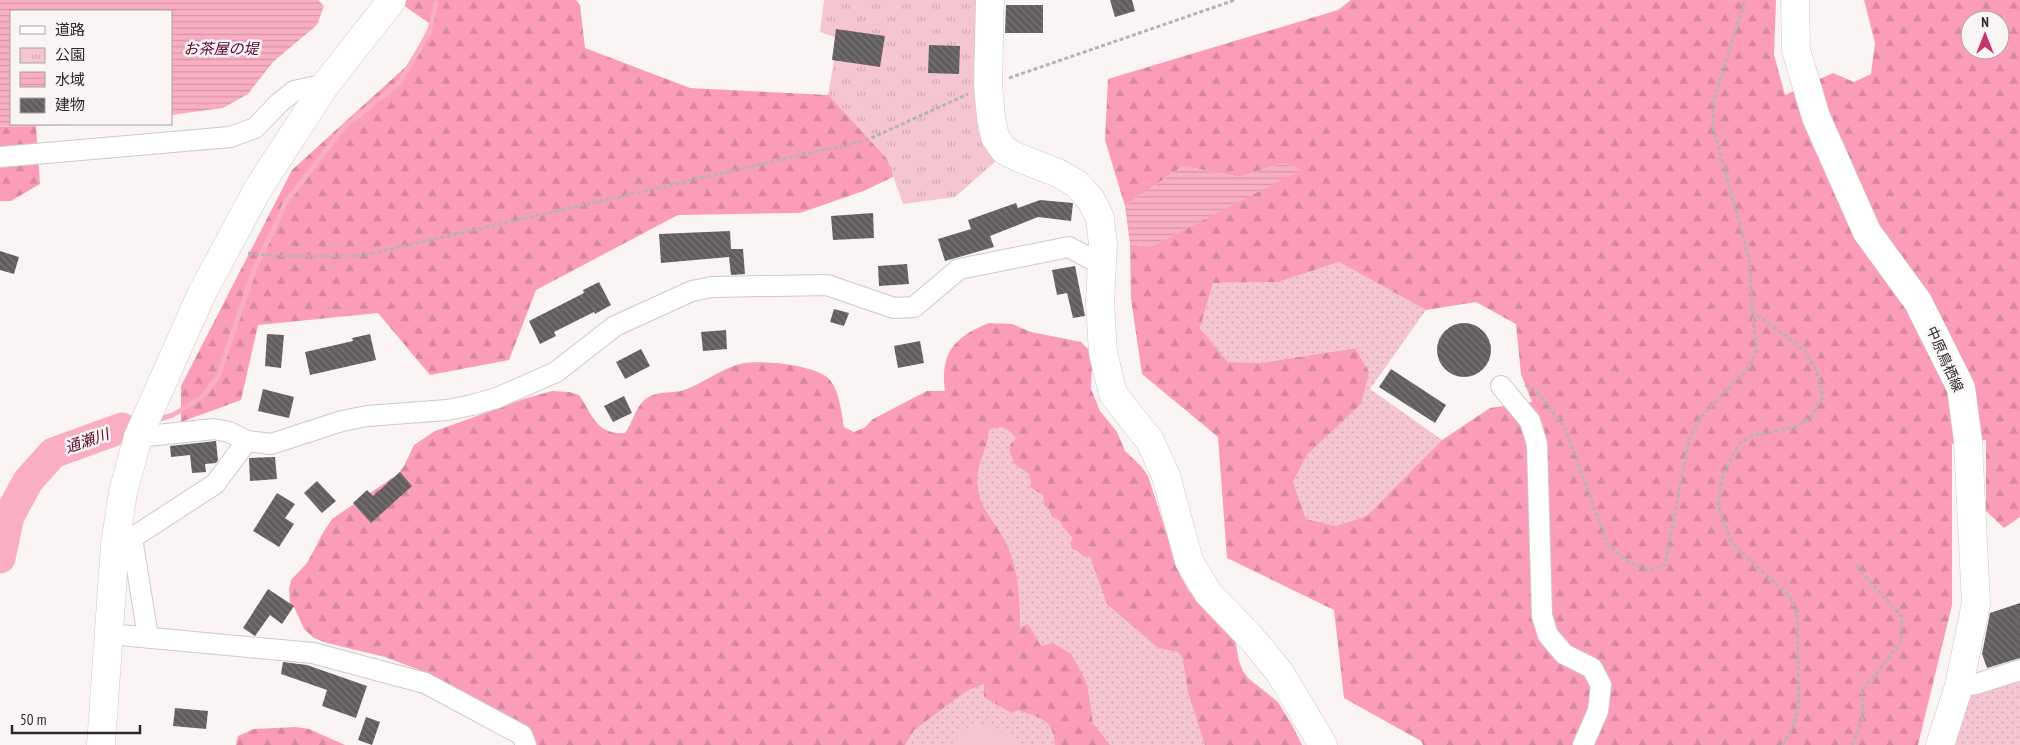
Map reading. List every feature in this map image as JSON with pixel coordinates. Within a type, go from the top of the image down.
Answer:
[{"type":"street","points":[[101,745],[109,634],[124,541],[123,492],[138,437],[202,293],[264,179],[326,84],[392,0]]},
{"type":"street","points":[[990,0],[988,84],[995,137],[1004,150],[1017,158],[1058,173],[1077,184],[1092,200],[1100,218],[1103,244],[1100,302],[1103,353],[1113,394],[1150,441],[1166,476],[1189,561],[1208,593],[1254,641],[1280,673],[1323,745]]},
{"type":"street","name":"中原鳥栖線","points":[[1795,0],[1796,50],[1816,117],[1867,232],[1918,302],[1961,388],[1968,441],[1976,604],[1959,686],[1940,745]]},
{"type":"street","points":[[0,157],[230,137],[255,128],[279,103],[294,91],[326,84]]},
{"type":"street","points":[[138,437],[214,429],[230,432],[247,441],[271,444],[342,421],[368,416],[447,410],[497,398],[556,372],[615,326],[692,291],[712,287],[827,285],[894,308],[914,307],[959,268],[1069,248],[1102,264]]},
{"type":"street","points":[[1501,386],[1530,421],[1537,444],[1542,616],[1548,635],[1564,654],[1592,668],[1601,685],[1598,711],[1582,745]]},
{"type":"street","points":[[124,541],[215,484],[247,441]]},
{"type":"street","points":[[124,541],[148,638]]},
{"type":"street","points":[[109,634],[313,653],[425,684],[522,735],[526,745]]},
{"type":"street","points":[[1959,686],[1976,684],[2020,670]]},
{"type":"path","points":[[255,254],[276,256],[360,256],[867,140],[988,84],[1235,0]]},
{"type":"path","points":[[1501,386],[1521,384],[1535,390],[1564,426],[1608,545],[1628,562],[1650,570],[1665,565],[1689,440],[1700,418],[1749,367],[1757,350],[1752,310],[1750,262],[1713,127],[1713,104],[1745,0]]},
{"type":"path","points":[[1752,310],[1804,350],[1817,371],[1823,397],[1810,418],[1796,427],[1751,436],[1739,444],[1723,474],[1718,505],[1732,543],[1790,597],[1797,613],[1799,705],[1793,727],[1782,745]]},
{"type":"path","points":[[1852,745],[1863,717],[1862,691],[1901,642],[1902,617],[1856,566]]},
{"type":"green space","points":[[396,0],[576,0],[580,5],[585,48],[690,88],[828,95],[881,118],[901,173],[866,190],[800,213],[678,215],[536,290],[509,360],[430,375],[378,313],[258,325],[241,400],[181,422],[181,386],[292,170],[410,63],[430,24]]},
{"type":"green space","points":[[824,0],[977,0],[978,131],[996,161],[955,197],[903,204],[887,159],[828,95],[838,38],[820,32]]},
{"type":"green space","points":[[1351,0],[1776,0],[1774,55],[1785,95],[1833,73],[1854,82],[1871,74],[1875,43],[1864,0],[2020,0],[2020,517],[2004,528],[1986,511],[1986,440],[1952,444],[1952,605],[1918,745],[1423,745],[1421,741],[1344,698],[1334,610],[1227,558],[1218,437],[1142,374],[1131,299],[1130,244],[1150,247],[1300,170],[1284,163],[1239,177],[1183,166],[1125,206],[1105,140],[1108,79],[1338,10]],"holes":[[[1339,262],[1426,310],[1476,302],[1516,324],[1521,374],[1532,402],[1490,408],[1442,440],[1367,516],[1336,526],[1306,519],[1293,482],[1307,455],[1361,404],[1369,372],[1355,348],[1261,363],[1228,362],[1200,328],[1213,283],[1279,282]]]},
{"type":"green space","points":[[36,126],[40,184],[11,201],[0,201],[0,127]]},
{"type":"green space","points":[[1339,262],[1426,310],[1370,389],[1442,440],[1368,516],[1336,526],[1306,519],[1293,482],[1307,455],[1361,404],[1354,348],[1261,363],[1228,362],[1200,328],[1213,283],[1279,282]]},
{"type":"green space","points":[[989,323],[1012,324],[1031,332],[1081,342],[1089,350],[1092,361],[1091,389],[1100,411],[1117,432],[1125,451],[1141,466],[1148,476],[1180,575],[1189,591],[1234,634],[1239,661],[1243,671],[1248,678],[1278,702],[1302,745],[1205,745],[1188,692],[1183,659],[1178,652],[1158,648],[1107,604],[1090,556],[1084,557],[1078,551],[1072,549],[1070,543],[1073,539],[1063,528],[1062,524],[1052,517],[1049,509],[1044,505],[1043,495],[1030,487],[1029,474],[1015,464],[1010,453],[1010,445],[1016,438],[1007,429],[1001,427],[989,430],[977,474],[977,482],[982,503],[1007,544],[1011,556],[1017,579],[1020,628],[1028,624],[1041,646],[1053,643],[1071,654],[1087,685],[1093,723],[1110,745],[1055,745],[1052,729],[1044,720],[1018,710],[1011,713],[984,697],[984,684],[968,690],[914,730],[905,745],[530,745],[506,727],[417,669],[385,657],[314,638],[304,629],[295,609],[290,603],[289,589],[291,580],[307,563],[332,519],[398,474],[414,445],[435,431],[552,391],[569,392],[579,395],[601,427],[615,433],[625,433],[637,409],[647,398],[661,393],[684,390],[736,365],[763,362],[813,370],[829,379],[836,389],[844,427],[854,432],[864,428],[873,419],[927,391],[945,391],[945,366],[947,356],[952,348],[967,334]]},
{"type":"green space","points":[[1034,394],[1282,745],[857,745],[873,470]]},
{"type":"green space","points":[[2020,676],[2020,745],[1948,745],[1963,695]]},
{"type":"green space","points":[[974,725],[994,728],[1023,745],[951,745],[964,729]]},
{"type":"green space","points":[[296,727],[309,729],[345,745],[236,745],[238,736],[254,729]]},
{"type":"water","name":"お茶屋の堤","points":[[0,0],[318,0],[324,6],[317,25],[273,62],[248,94],[223,108],[172,115],[172,10],[10,10],[10,125],[72,125],[0,127]]},
{"type":"water","points":[[1284,163],[1301,170],[1150,247],[1130,244],[1125,206],[1183,166],[1239,177]]},
{"type":"building","points":[[1110,0],[1132,0],[1135,11],[1115,17]]},
{"type":"building","points":[[1006,5],[1043,5],[1043,33],[1005,33]]},
{"type":"building","points":[[836,29],[885,36],[880,67],[832,60]]},
{"type":"building","points":[[929,45],[960,46],[959,74],[928,73]]},
{"type":"building","points":[[1040,200],[1073,203],[1071,221],[1038,217],[990,236],[994,247],[945,261],[938,239],[971,229],[968,220],[1016,203],[1018,208]]},
{"type":"building","points":[[873,213],[874,238],[833,240],[831,216]]},
{"type":"building","points":[[730,231],[731,249],[743,249],[745,274],[731,275],[729,257],[661,263],[659,234]]},
{"type":"building","points":[[0,251],[19,257],[14,274],[0,270]]},
{"type":"building","points":[[907,264],[909,284],[879,286],[878,266]]},
{"type":"building","points":[[1075,266],[1085,316],[1073,318],[1067,293],[1057,295],[1052,270]]},
{"type":"building","points":[[599,282],[611,305],[554,332],[556,336],[540,344],[529,321],[584,293],[583,290]]},
{"type":"building","points":[[834,309],[849,313],[844,326],[830,322]]},
{"type":"building","points":[[1459,323],[1469,323],[1479,327],[1487,335],[1491,350],[1487,365],[1479,373],[1469,377],[1459,377],[1449,373],[1441,365],[1437,355],[1437,345],[1441,335],[1449,327]]},
{"type":"building","points":[[726,330],[727,349],[703,351],[701,332]]},
{"type":"building","points":[[267,334],[284,335],[281,368],[265,366]]},
{"type":"building","points":[[370,334],[376,360],[310,375],[305,352],[353,341],[352,338]]},
{"type":"building","points":[[920,341],[924,363],[898,368],[894,346]]},
{"type":"building","points":[[641,349],[650,366],[625,379],[616,362]]},
{"type":"building","points":[[1391,369],[1446,405],[1435,423],[1379,387]]},
{"type":"building","points":[[263,389],[294,397],[289,418],[258,411]]},
{"type":"building","points":[[624,396],[632,413],[613,422],[604,406]]},
{"type":"building","points":[[216,441],[218,460],[216,463],[205,464],[206,472],[192,473],[190,455],[171,457],[170,446]]},
{"type":"building","points":[[275,457],[277,479],[250,481],[249,458]]},
{"type":"building","points":[[400,472],[412,486],[371,523],[353,503],[367,490],[373,496]]},
{"type":"building","points":[[317,481],[336,501],[322,513],[304,493]]},
{"type":"building","points":[[277,493],[295,504],[285,518],[294,524],[279,547],[253,531]]},
{"type":"building","points":[[268,589],[294,606],[282,624],[270,615],[255,636],[243,628]]},
{"type":"building","points":[[2020,603],[2020,658],[1987,668],[1982,654],[1990,613]]},
{"type":"building","points":[[283,662],[307,665],[367,686],[356,718],[322,706],[327,690],[281,674]]},
{"type":"building","points":[[175,708],[208,711],[206,729],[173,726]]},
{"type":"building","points":[[366,717],[380,722],[372,745],[358,740]]},
{"type":"waterway","points":[[156,420],[173,415],[202,397],[218,377],[254,270],[286,202],[344,127],[399,83],[429,33],[436,3]]},
{"type":"waterway","points":[[122,428],[134,426]]},
{"type":"waterway","name":"通瀬川","points":[[0,558],[9,516],[28,481],[53,453],[122,428]]}]
